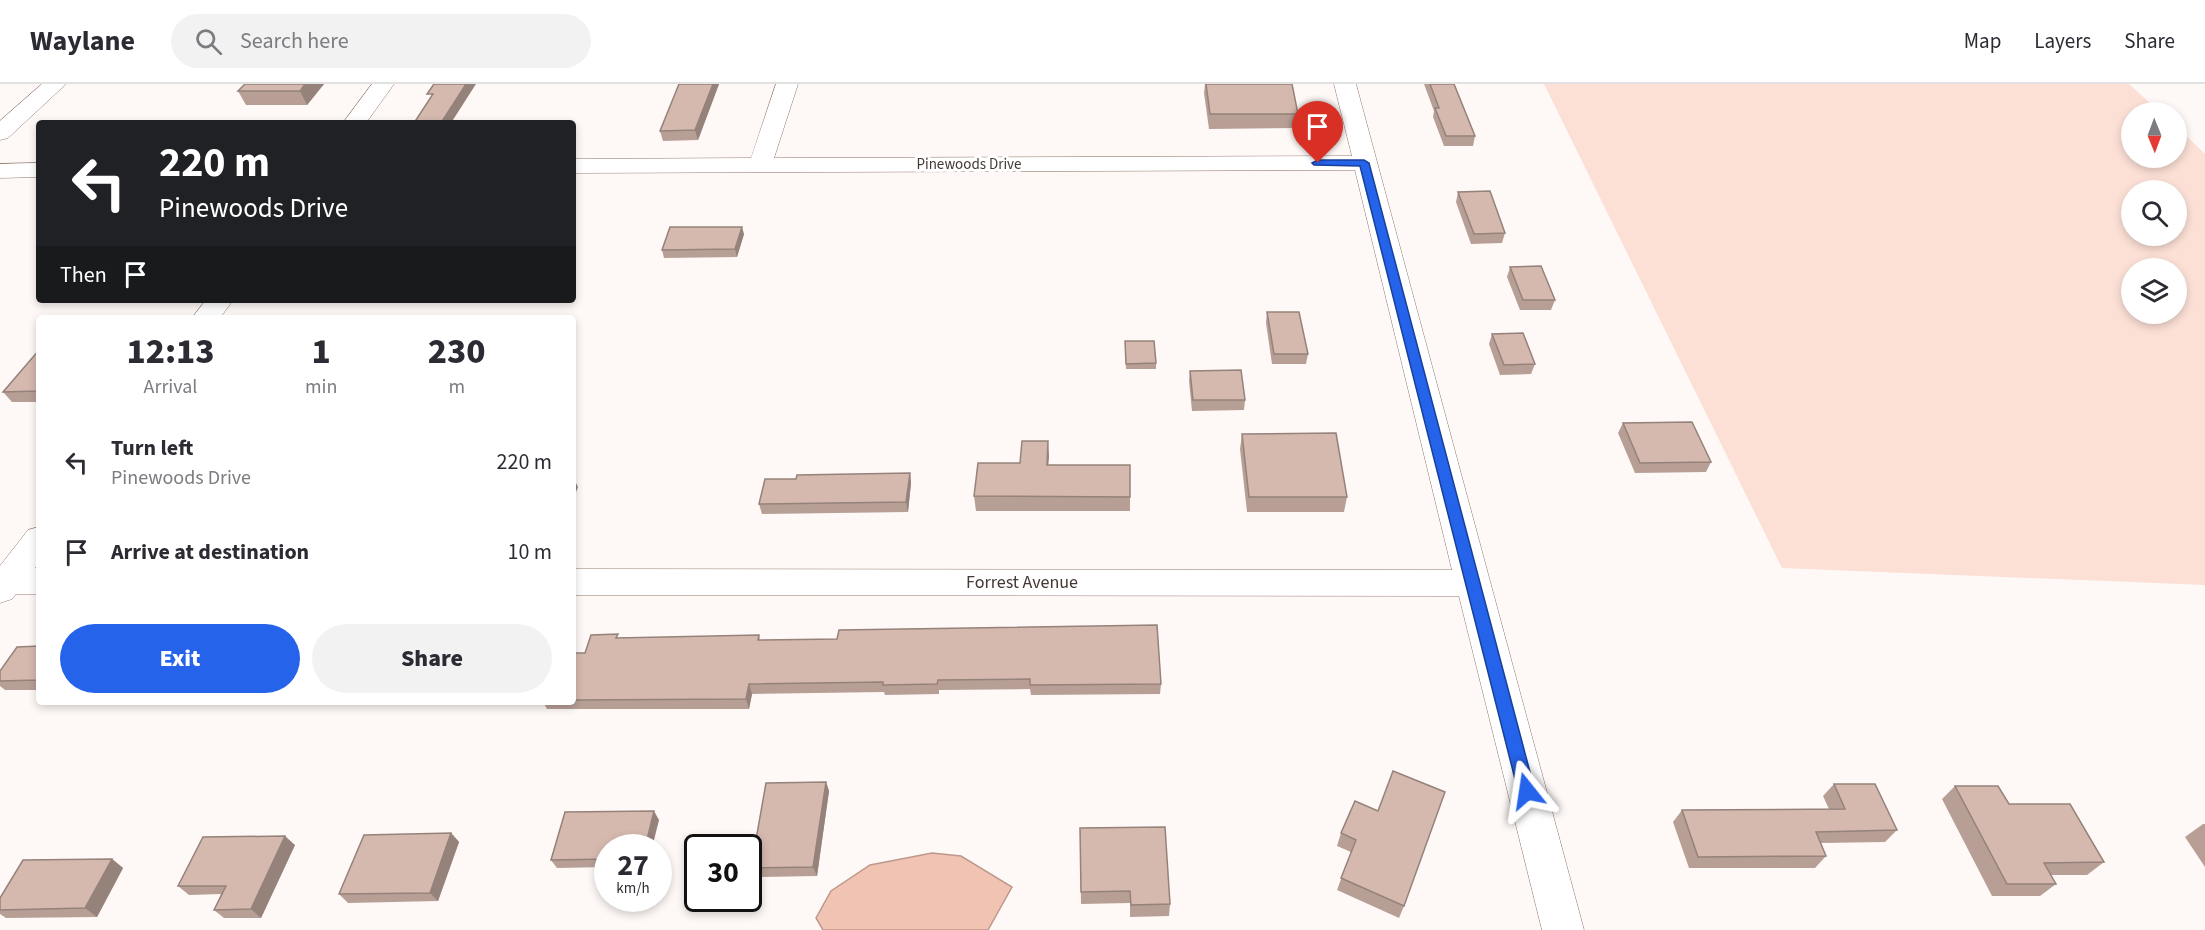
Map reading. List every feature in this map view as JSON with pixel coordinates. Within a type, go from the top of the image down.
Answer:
[{"type":"street","points":[[0,133],[55,84]]},
{"type":"street","points":[[356,120],[383,84]]},
{"type":"street","points":[[760,165],[787,84]]},
{"type":"street","points":[[1345,84],[1563,930]]},
{"type":"street","name":"Pinewoods Drive","points":[[576,166],[1364,163]]},
{"type":"street","points":[[0,171],[36,170]]},
{"type":"street","points":[[208,315],[218,303]]},
{"type":"street","points":[[2,584],[36,543]]},
{"type":"street","points":[[2,584],[36,581]]},
{"type":"street","name":"Forrest Avenue","points":[[576,582],[1472,582]]},
{"type":"shaded area","points":[[1544,84],[2129,84],[2149,102],[2121,102],[2121,168],[2187,168],[2187,137],[2205,154],[2205,585],[1782,568]]},
{"type":"shaded area","points":[[932,853],[961,856],[1012,887],[988,930],[823,930],[816,918],[831,891],[870,865]]},
{"type":"building","points":[[245,84],[305,84],[300,91],[238,91]]},
{"type":"building","points":[[434,84],[466,84],[443,120],[416,120],[433,94],[427,94]]},
{"type":"building","points":[[679,84],[713,84],[695,130],[660,131]]},
{"type":"building","points":[[1206,84],[1292,84],[1298,114],[1210,114]]},
{"type":"building","points":[[1430,84],[1454,84],[1475,136],[1446,136],[1435,108],[1439,108]]},
{"type":"building","points":[[1490,191],[1505,233],[1474,234],[1458,192]]},
{"type":"building","points":[[670,227],[742,227],[735,249],[662,250]]},
{"type":"building","points":[[1541,266],[1555,300],[1523,300],[1510,267]]},
{"type":"building","points":[[1267,312],[1299,312],[1308,354],[1274,354]]},
{"type":"building","points":[[1523,333],[1535,364],[1504,365],[1492,334]]},
{"type":"building","points":[[1125,341],[1154,341],[1156,363],[1126,364]]},
{"type":"building","points":[[36,354],[36,391],[3,392]]},
{"type":"building","points":[[1241,370],[1245,400],[1193,400],[1190,371]]},
{"type":"building","points":[[1692,422],[1711,462],[1640,463],[1623,423]]},
{"type":"building","points":[[1336,433],[1347,497],[1249,497],[1242,434]]},
{"type":"building","points":[[1022,441],[1048,441],[1047,465],[1130,465],[1130,497],[974,496],[978,463],[1020,463]]},
{"type":"building","points":[[910,473],[906,502],[759,504],[765,479],[796,479],[797,475]]},
{"type":"building","points":[[1157,625],[1161,684],[1030,685],[1030,679],[938,680],[937,684],[883,685],[883,682],[749,684],[746,699],[576,700],[576,653],[585,653],[591,635],[618,634],[616,638],[759,635],[758,640],[837,639],[839,630]]},
{"type":"building","points":[[36,646],[36,680],[0,681],[0,671],[17,647]]},
{"type":"building","points":[[1393,771],[1445,792],[1404,906],[1341,878],[1356,840],[1341,833],[1355,801],[1378,811]]},
{"type":"building","points":[[826,782],[813,867],[762,868],[762,834],[757,834],[766,783]]},
{"type":"building","points":[[1834,784],[1875,784],[1897,830],[1816,832],[1826,856],[1698,857],[1682,810],[1845,809]]},
{"type":"building","points":[[1955,786],[1998,786],[2009,804],[2070,804],[2104,862],[2044,863],[2056,884],[2007,884]]},
{"type":"building","points":[[654,811],[648,834],[594,834],[594,859],[551,860],[565,812]]},
{"type":"building","points":[[1165,827],[1170,904],[1131,905],[1130,891],[1081,892],[1080,828]]},
{"type":"building","points":[[451,833],[430,893],[339,894],[364,835]]},
{"type":"building","points":[[285,836],[251,909],[214,910],[226,886],[178,886],[203,837]]},
{"type":"building","points":[[112,859],[85,908],[0,910],[0,898],[23,860]]},
{"type":"route","points":[[1318,163],[1364,163],[1527,791]]}]
